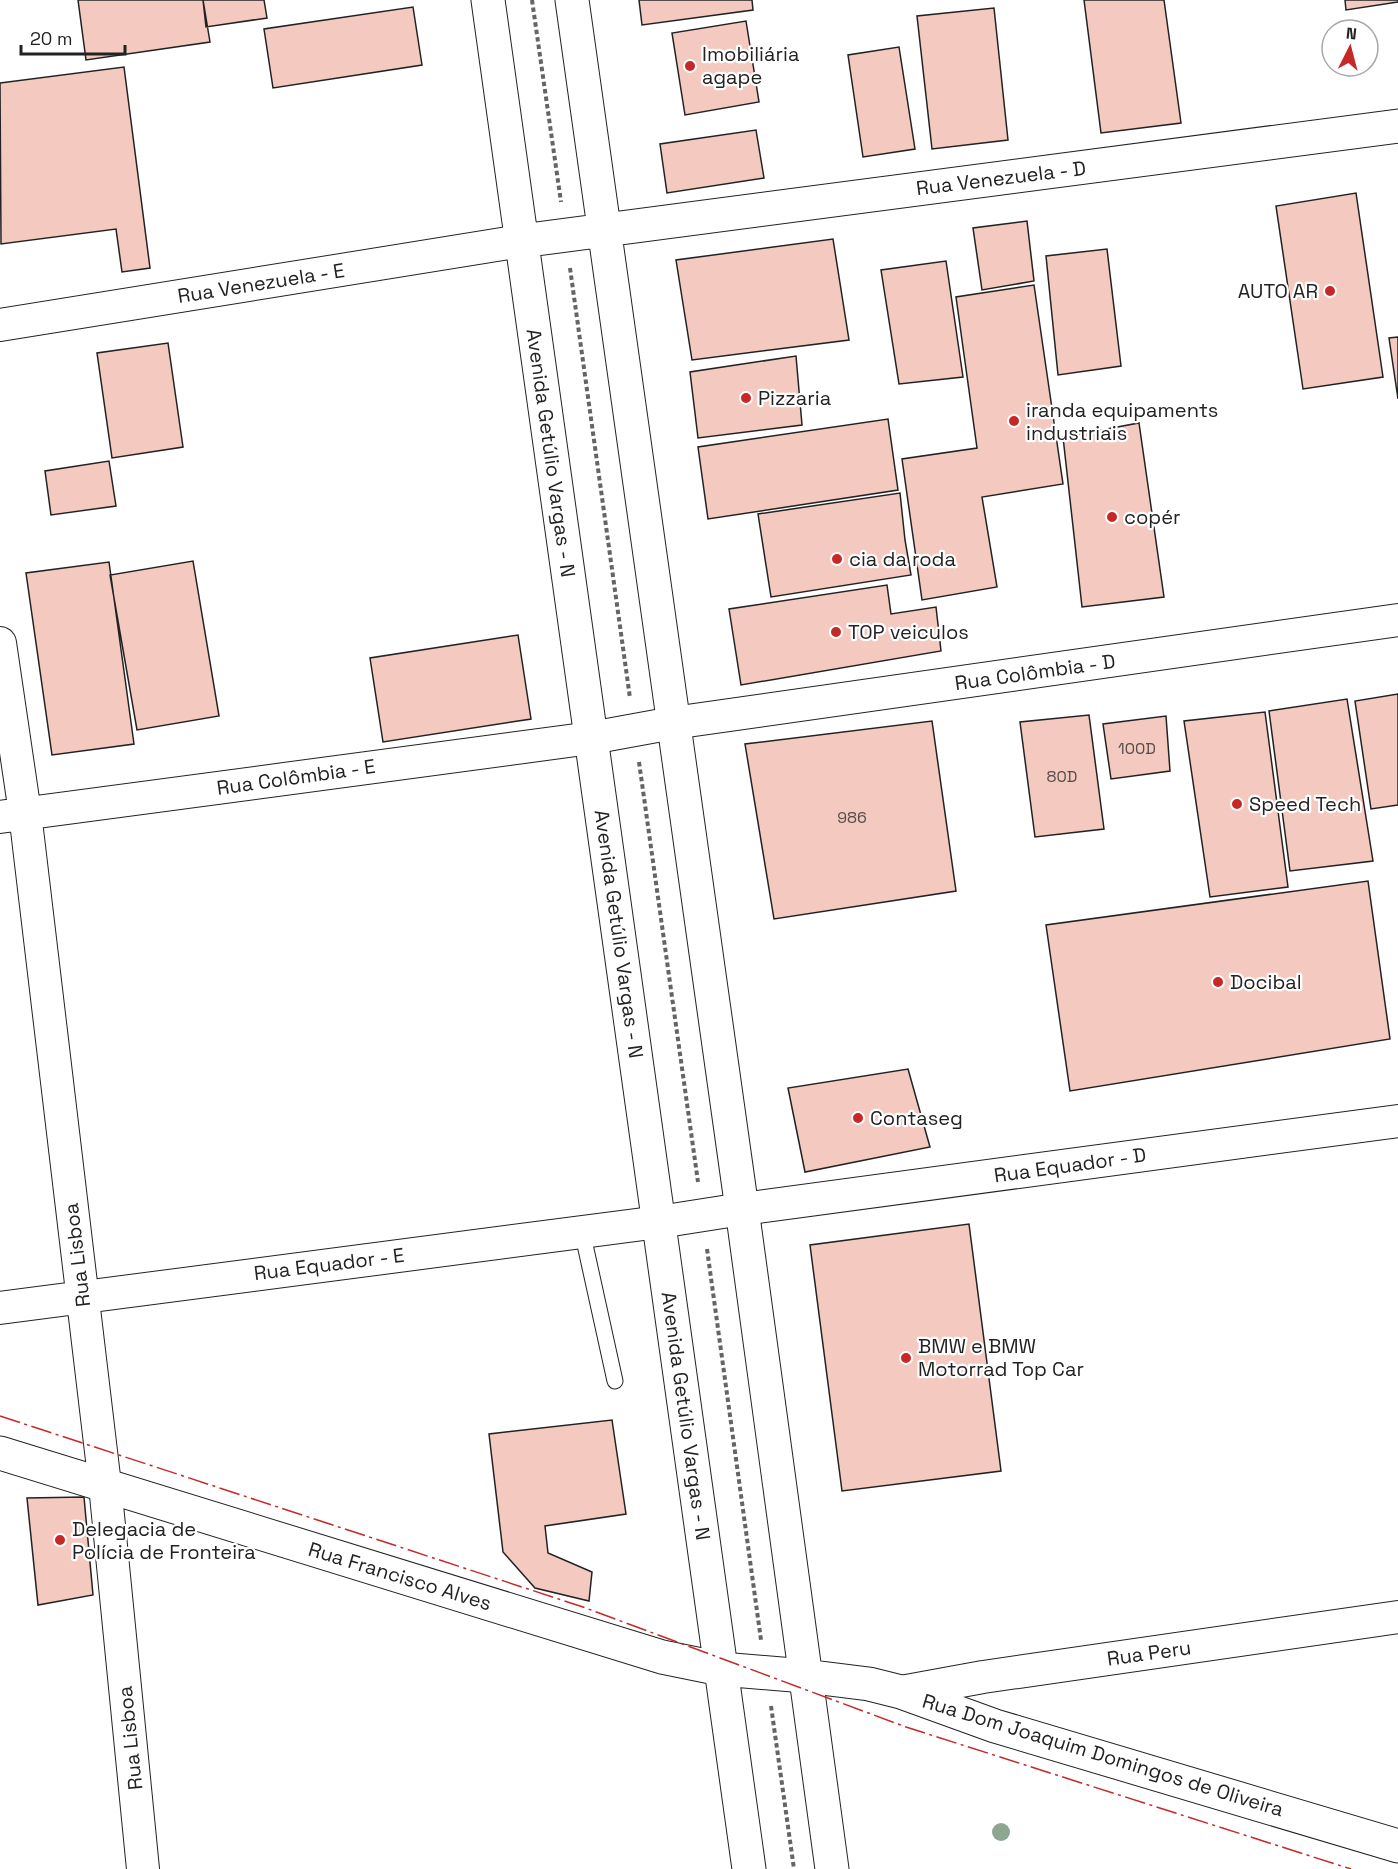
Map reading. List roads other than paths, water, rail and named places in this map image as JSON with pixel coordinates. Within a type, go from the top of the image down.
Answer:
[{"type":"street","name":"Avenida Getúlio Vargas - N","points":[[488,0],[749,1869]]},
{"type":"street","points":[[572,0],[832,1869]]},
{"type":"street","name":"Rua Venezuela - D","points":[[521,241],[1398,126]]},
{"type":"street","name":"Rua Venezuela - E","points":[[0,325],[521,241]]},
{"type":"street","name":"Rua Colômbia - D","points":[[634,730],[1398,620]]},
{"type":"street","name":"Rua Lisboa","points":[[0,643],[13,815],[82,1297],[105,1485],[143,1869]]},
{"type":"street","name":"Rua Colômbia - E","points":[[13,815],[591,738],[634,730]]},
{"type":"street","name":"Rua Equador - D","points":[[702,1214],[1398,1121]]},
{"type":"street","name":"Rua Equador - E","points":[[0,1308],[659,1222],[702,1214]]},
{"type":"street","name":"Rua Francisco Alves","points":[[0,1453],[662,1657],[721,1669],[805,1676]]},
{"type":"street","name":"Rua Peru","points":[[902,1692],[995,1675],[1398,1617]]},
{"type":"street","name":"Rua Dom Joaquim Domingos de Oliveira","points":[[805,1676],[869,1684],[902,1692],[995,1726],[1398,1846]]},
{"type":"lane","points":[[582,1232],[615,1382]]},
{"type":"place","name":"Imobiliária agape","points":[[690,66]]},
{"type":"place","name":"AUTO AR","points":[[1330,291]]},
{"type":"place","name":"Pizzaria","points":[[746,398]]},
{"type":"place","name":"iranda equipaments industriais","points":[[1014,421]]},
{"type":"place","name":"copér","points":[[1112,517]]},
{"type":"place","name":"cia da roda","points":[[837,559]]},
{"type":"place","name":"TOP veiculos","points":[[836,632]]},
{"type":"place","name":"Speed Tech","points":[[1237,804]]},
{"type":"place","name":"Docibal","points":[[1218,982]]},
{"type":"place","name":"Contaseg","points":[[858,1118]]},
{"type":"place","name":"BMW e BMW Motorrad Top Car","points":[[906,1358]]},
{"type":"place","name":"Delegacia de Polícia de Fronteira","points":[[60,1540]]}]
